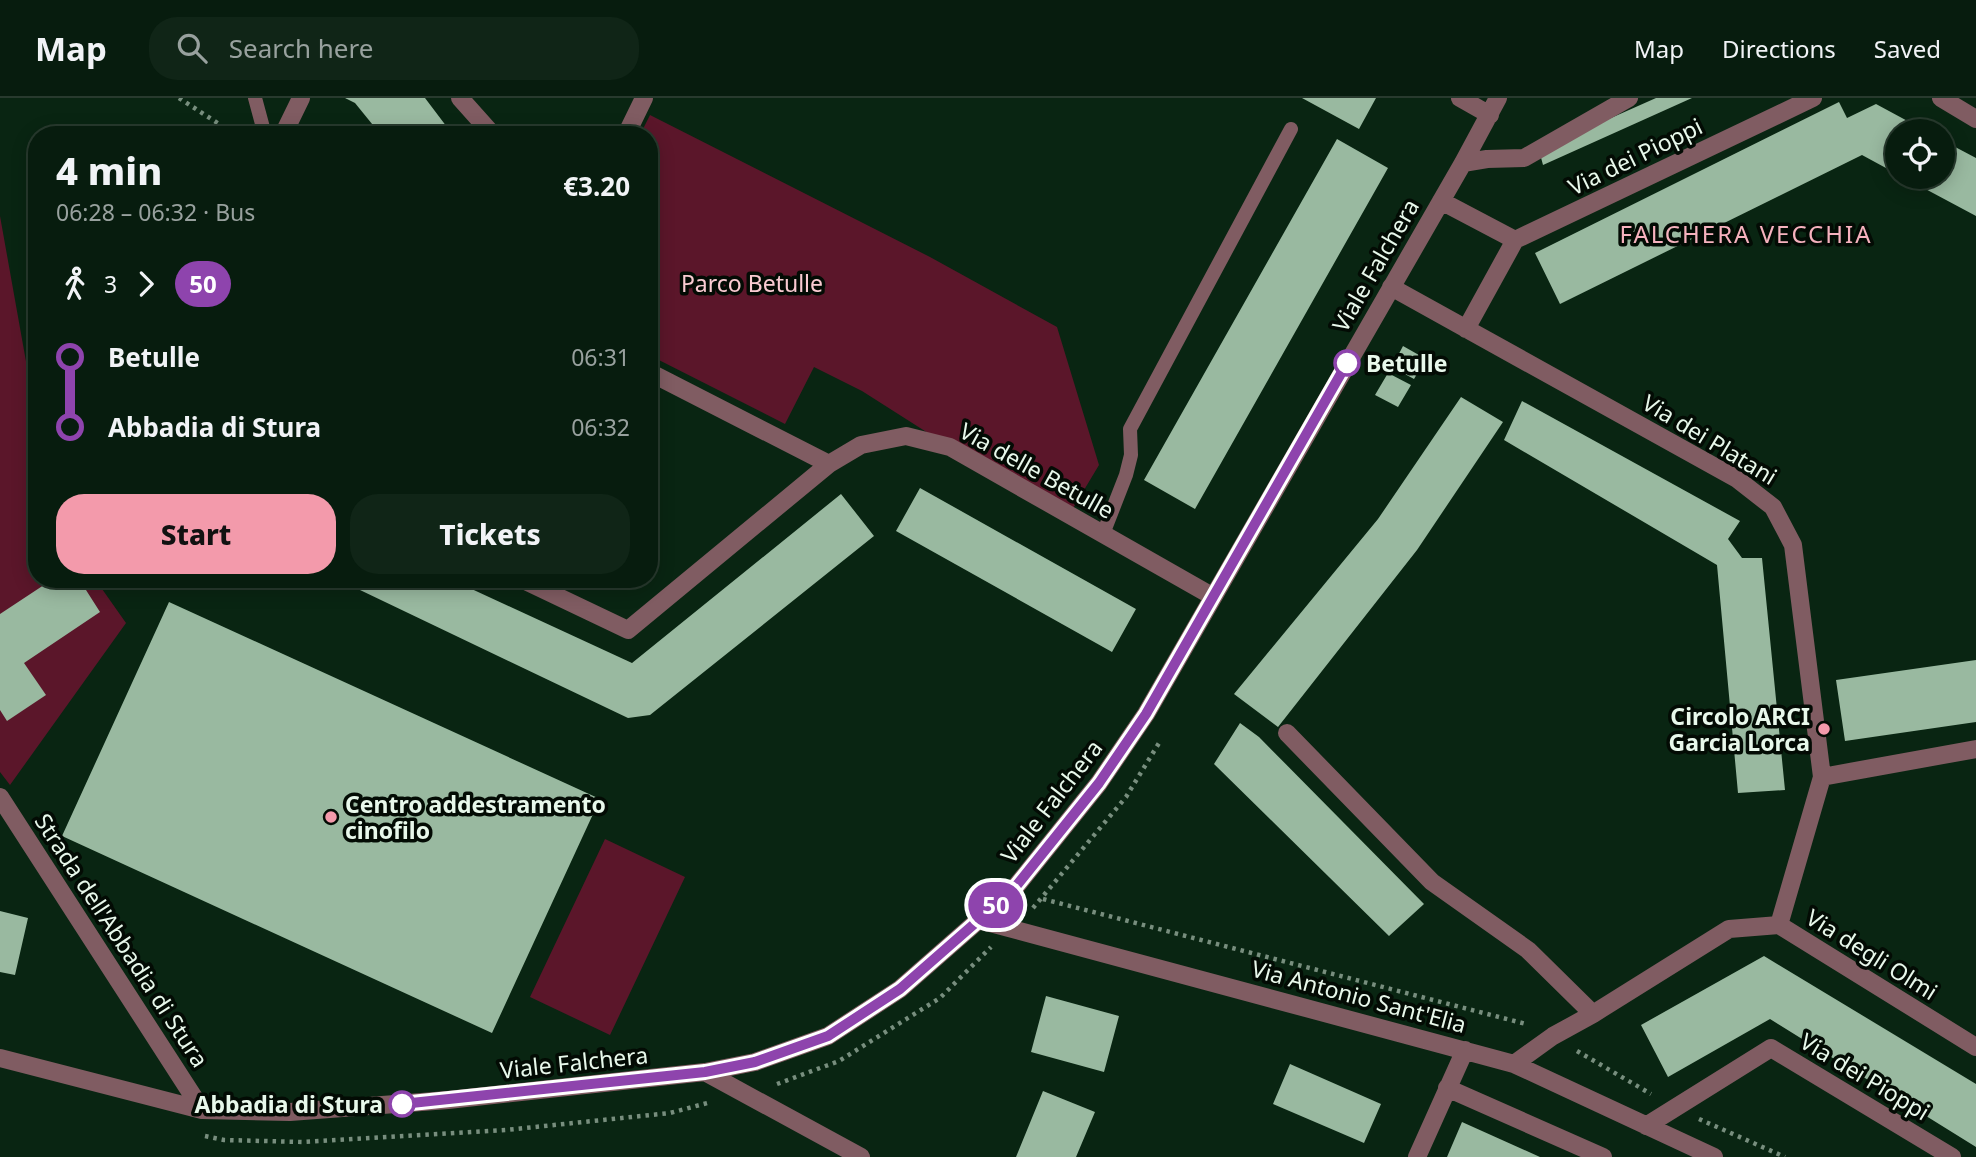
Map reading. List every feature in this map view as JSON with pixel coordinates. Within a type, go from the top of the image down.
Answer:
[{"type":"street","points":[[287,126],[301,98]]},
{"type":"street","points":[[460,98],[485,126]]},
{"type":"street","points":[[630,126],[644,98]]},
{"type":"street","points":[[1460,98],[1490,115]]},
{"type":"street","name":"Viale Falchera","points":[[0,1058],[202,1110],[290,1112],[447,1100],[705,1072],[755,1062],[828,1036],[900,989],[1013,890],[1099,783],[1146,714],[1464,163],[1498,98]]},
{"type":"street","points":[[1464,163],[1524,158],[1629,98]]},
{"type":"street","name":"Via dei Pioppi","points":[[1515,240],[1813,98]]},
{"type":"street","points":[[1941,98],[1976,119]]},
{"type":"street","points":[[1441,201],[1515,240],[1466,329]]},
{"type":"street","name":"Via dei Platani","points":[[1391,286],[1737,479],[1773,506],[1793,545],[1822,777],[1779,925]]},
{"type":"street","points":[[658,377],[829,464]]},
{"type":"street","name":"Via delle Betulle","points":[[540,588],[628,631],[829,464],[861,445],[906,436],[950,447],[1213,596]]},
{"type":"street","points":[[1286,733],[1432,883],[1528,950],[1594,1014]]},
{"type":"street","points":[[1822,777],[1976,749]]},
{"type":"street","name":"Strada dell'Abbadia di Stura","points":[[0,797],[202,1110]]},
{"type":"street","name":"Via Antonio Sant'Elia","points":[[979,920],[1514,1064],[1714,1157]]},
{"type":"street","name":"Via degli Olmi","points":[[1514,1064],[1553,1036],[1594,1014],[1729,929],[1779,925],[1976,1047]]},
{"type":"street","name":"Via dei Pioppi","points":[[1646,1126],[1771,1048],[1952,1157]]},
{"type":"street","points":[[1417,1157],[1465,1050]]},
{"type":"street","points":[[705,1072],[861,1157]]},
{"type":"street","points":[[1447,1088],[1603,1157]]},
{"type":"lane","points":[[255,98],[263,126]]},
{"type":"lane","points":[[1103,534],[1126,475],[1131,455],[1130,429],[1291,129]]},
{"type":"path","points":[[179,98],[222,126]]},
{"type":"path","points":[[1043,899],[1528,1025]]},
{"type":"path","points":[[1565,1044],[1658,1098]]},
{"type":"path","points":[[224,1140],[303,1142],[506,1130],[670,1113],[720,1100]]},
{"type":"path","points":[[1698,1119],[1784,1157]]},
{"type":"green space","name":"Parco Betulle","points":[[650,115],[930,257],[1057,327],[1099,465],[1069,515],[950,447],[862,391],[814,367],[785,424],[658,360],[658,126],[644,126]]},
{"type":"green space","points":[[0,216],[28,373],[28,588],[101,588],[126,623],[10,785],[0,772]]},
{"type":"green space","points":[[605,839],[685,877],[610,1035],[530,997]]},
{"type":"building","points":[[345,98],[425,98],[446,126],[374,126],[355,103]]},
{"type":"building","points":[[1302,98],[1376,98],[1359,129]]},
{"type":"building","points":[[1656,98],[1692,98],[1543,165],[1539,150]]},
{"type":"building","points":[[1839,102],[1847,118],[1876,104],[1904,119],[1885,119],[1885,167],[1862,155],[1560,304],[1535,253]]},
{"type":"building","points":[[1337,139],[1388,168],[1195,509],[1144,480]]},
{"type":"building","points":[[1955,147],[1976,158],[1976,216],[1925,189],[1955,189]]},
{"type":"building","points":[[1403,346],[1426,359],[1414,379],[1392,367]]},
{"type":"building","points":[[1388,373],[1411,385],[1398,407],[1375,395]]},
{"type":"building","points":[[1461,397],[1503,422],[1417,550],[1278,727],[1234,694],[1378,519]]},
{"type":"building","points":[[1522,401],[1740,521],[1728,539],[1742,558],[1762,558],[1785,790],[1738,793],[1717,565],[1504,440]]},
{"type":"building","points":[[920,488],[1136,609],[1112,652],[896,531]]},
{"type":"building","points":[[841,494],[874,536],[650,715],[628,718],[356,588],[470,588],[632,663]]},
{"type":"building","points":[[39,588],[85,588],[100,612],[24,663],[46,695],[7,721],[0,710],[0,614]]},
{"type":"building","name":"Centro addestramento cinofilo","points":[[169,602],[600,799],[492,1033],[62,836]]},
{"type":"building","points":[[1976,660],[1976,722],[1845,741],[1836,680]]},
{"type":"building","points":[[1240,723],[1259,737],[1424,904],[1389,936],[1214,764]]},
{"type":"building","points":[[0,911],[28,918],[15,975],[0,972]]},
{"type":"building","points":[[1764,956],[1976,1084],[1976,1147],[1770,1019],[1668,1077],[1641,1025]]},
{"type":"building","points":[[1046,996],[1119,1016],[1104,1072],[1031,1052]]},
{"type":"building","points":[[1290,1064],[1381,1104],[1364,1143],[1273,1104]]},
{"type":"building","points":[[1043,1091],[1095,1112],[1076,1157],[1016,1157]]},
{"type":"building","points":[[1462,1122],[1540,1157],[1447,1157]]},
{"type":"bus line","name":"50","points":[[402,1104],[705,1072],[755,1062],[828,1036],[900,989],[1013,890],[1099,783],[1146,714],[1347,363]]},
{"type":"place","name":"Betulle","points":[[1347,363]]},
{"type":"place","name":"Circolo ARCI Garcia Lorca","points":[[1824,729]]},
{"type":"place","name":"Centro addestramento cinofilo","points":[[331,817]]},
{"type":"place","name":"Abbadia di Stura","points":[[402,1104]]},
{"type":"district","name":"FALCHERA VECCHIA","points":[[1746,233]]}]
